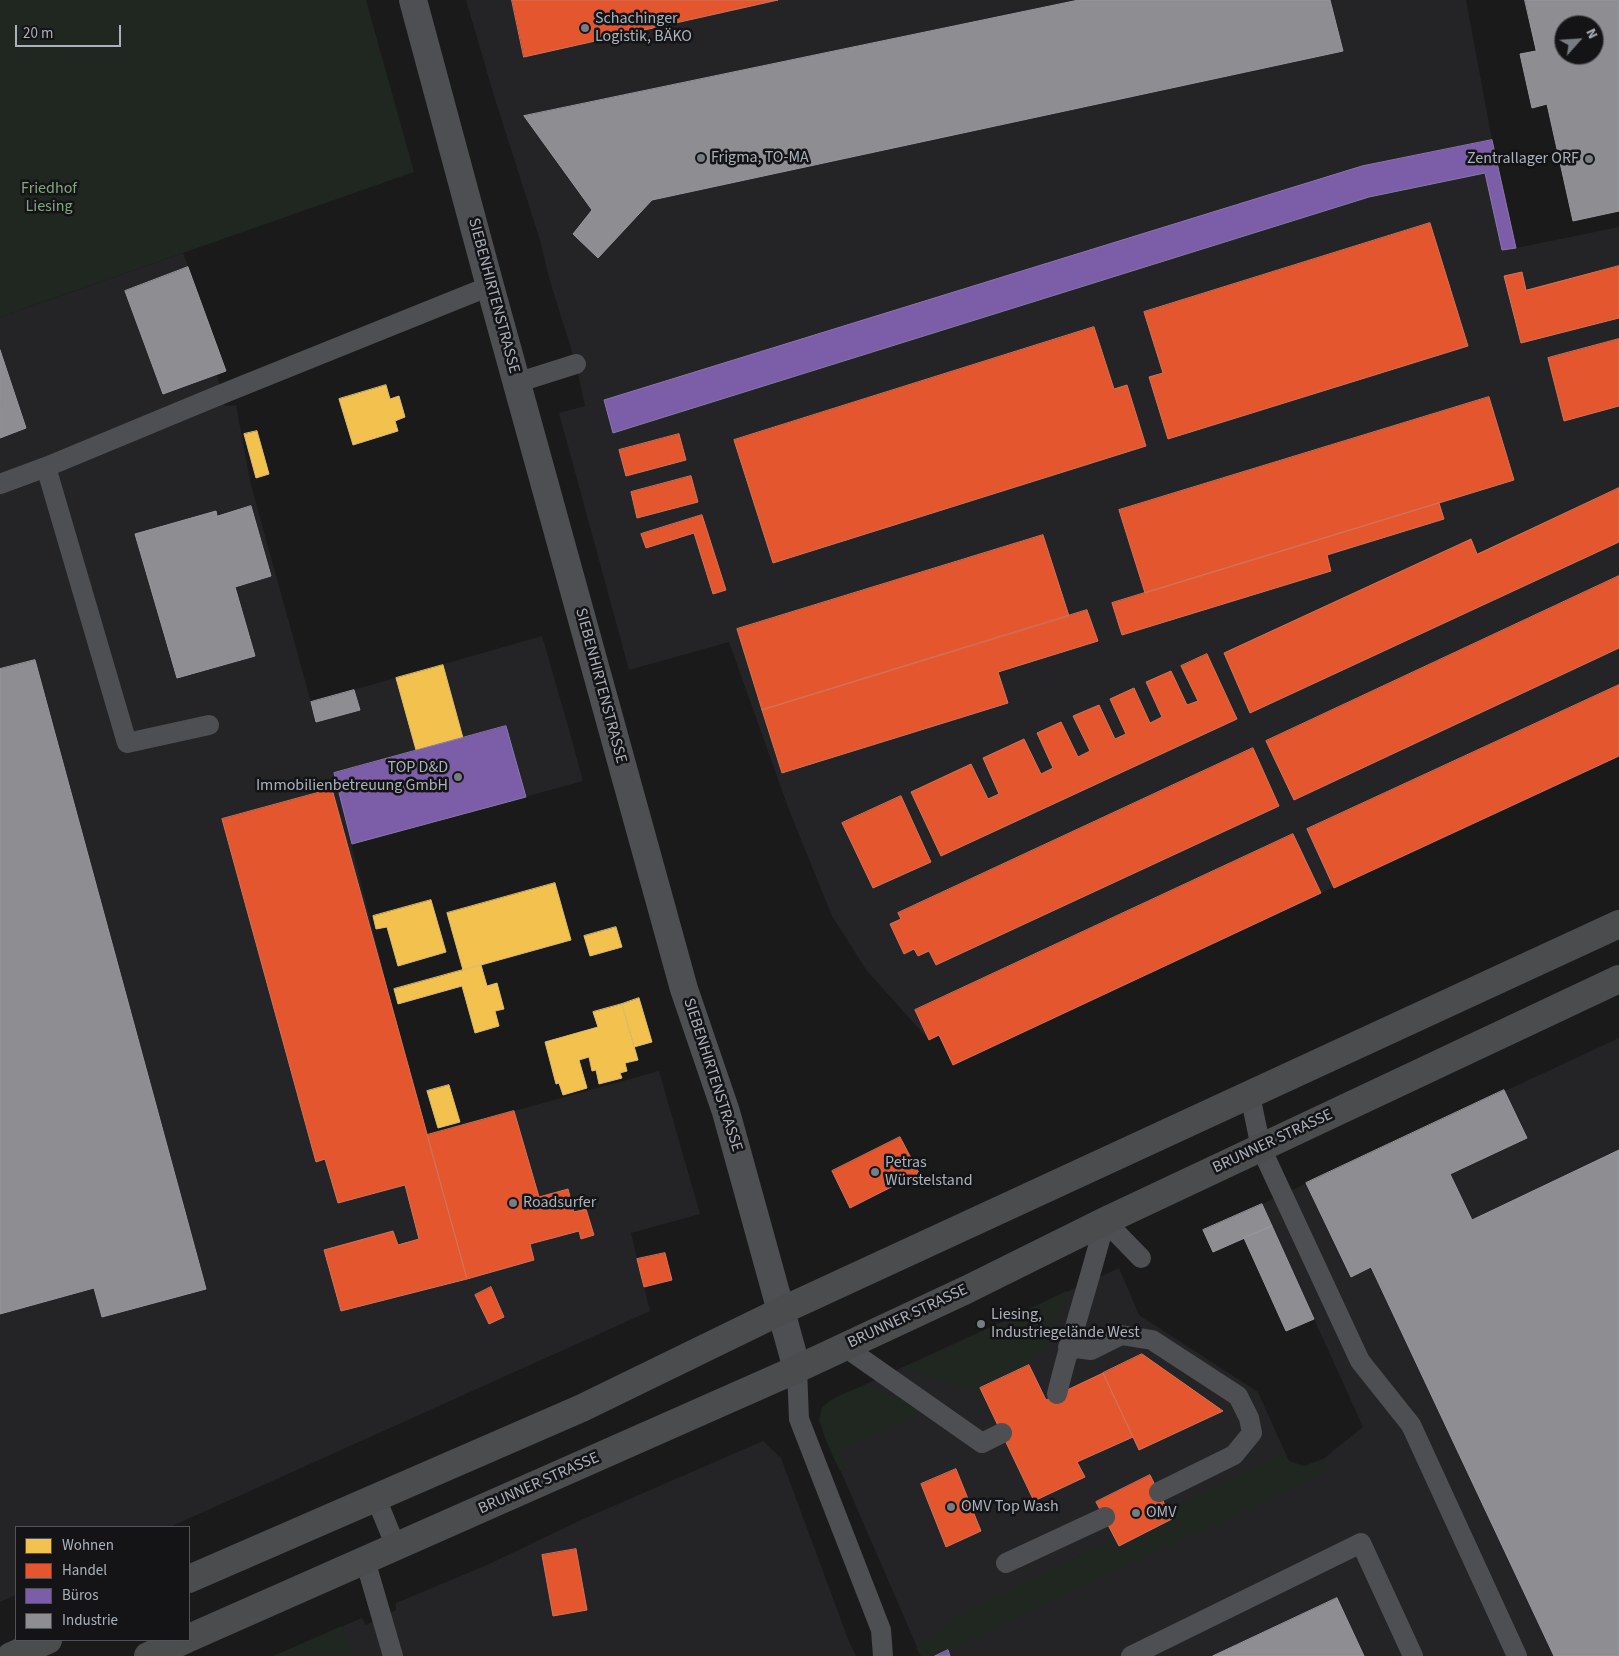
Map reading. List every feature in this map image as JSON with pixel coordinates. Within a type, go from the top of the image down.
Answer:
[{"type":"main road","points":[[190,1579],[582,1408],[781,1311],[1619,924]]},
{"type":"main road","name":"BRUNNER STRASSE","points":[[190,1638],[797,1369],[966,1290],[1105,1221],[1619,979]]},
{"type":"main road","name":"BRUNNER STRASSE","points":[[148,1656],[182,1641]]},
{"type":"street","name":"SIEBENHIRTENSTRASSE","points":[[414,0],[516,383],[684,989],[726,1112],[797,1369]]},
{"type":"lane","points":[[0,484],[490,286]]},
{"type":"lane","points":[[516,383],[576,364]]},
{"type":"lane","points":[[46,467],[127,743],[209,725]]},
{"type":"lane","points":[[1250,1095],[1261,1148],[1360,1361],[1411,1425],[1517,1656]]},
{"type":"lane","points":[[1057,1394],[1068,1346],[1105,1221],[1141,1258]]},
{"type":"lane","points":[[1068,1346],[1091,1350],[1121,1335],[1152,1340],[1238,1396],[1249,1418],[1252,1433],[1234,1454],[1158,1492]]},
{"type":"lane","points":[[844,1346],[982,1443],[1002,1433]]},
{"type":"lane","points":[[797,1369],[800,1419],[881,1630],[883,1656]]},
{"type":"lane","points":[[376,1498],[396,1547]]},
{"type":"lane","points":[[1006,1563],[1105,1518]]},
{"type":"lane","points":[[1131,1656],[1361,1543],[1413,1656]]},
{"type":"lane","points":[[365,1560],[393,1656]]},
{"type":"shaded area","points":[[466,0],[1466,0],[1492,140],[1516,248],[1619,227],[1619,756],[953,1065],[939,1035],[929,1040],[867,971],[832,916],[789,810],[729,642],[629,670],[559,413],[585,406],[576,364]]},
{"type":"shaded area","points":[[183,253],[226,371],[217,375],[225,406],[236,405],[251,485],[311,702],[542,636],[583,781],[352,844],[346,823],[427,1135],[659,1071],[700,1214],[631,1233],[650,1311],[172,1526],[15,1526],[15,1595],[0,1602],[0,317]]},
{"type":"shaded area","points":[[1619,1038],[1619,1656],[921,1656],[819,1421],[822,1407],[864,1385],[1119,1268],[1139,1315],[1258,1392],[1289,1461],[1304,1466],[1323,1459],[1363,1427],[1262,1204]]},
{"type":"shaded area","points":[[763,1441],[781,1458],[856,1656],[316,1656],[309,1641],[362,1618],[366,1625],[396,1610],[396,1603],[487,1565],[581,1520]]},
{"type":"green space","name":"Friedhof Liesing","points":[[0,0],[366,0],[414,172],[0,317]]},
{"type":"green space","points":[[1067,1291],[1051,1339],[1029,1365],[970,1391],[904,1368]]},
{"type":"green space","points":[[864,1385],[917,1406],[915,1418],[841,1449],[849,1468],[840,1471],[826,1440],[820,1414],[822,1408],[829,1401]]},
{"type":"green space","points":[[1285,1453],[1289,1461],[1304,1466],[1324,1459],[1330,1470],[935,1656],[921,1656],[916,1648],[965,1611],[1115,1539],[1119,1546],[1172,1520],[1168,1509]]},
{"type":"green space","points":[[342,1626],[351,1656],[273,1656]]},
{"type":"building: Wohnen","points":[[386,385],[390,399],[399,396],[405,417],[395,421],[398,431],[353,445],[339,399]]},
{"type":"building: Wohnen","points":[[257,431],[269,474],[256,478],[244,434]]},
{"type":"building: Wohnen","points":[[443,665],[463,738],[416,750],[396,678]]},
{"type":"building: Wohnen","points":[[555,883],[571,940],[463,970],[447,913]]},
{"type":"building: Wohnen","points":[[431,900],[446,952],[398,966],[387,927],[376,929],[373,916]]},
{"type":"building: Wohnen","points":[[616,927],[622,947],[590,956],[584,936]]},
{"type":"building: Wohnen","points":[[481,965],[487,986],[497,983],[504,1009],[495,1011],[499,1026],[475,1033],[462,986],[398,1004],[394,989]]},
{"type":"building: Wohnen","points":[[639,998],[652,1042],[634,1047],[622,1004]]},
{"type":"building: Wohnen","points":[[622,1004],[638,1060],[625,1063],[627,1071],[620,1073],[622,1078],[599,1084],[596,1070],[592,1071],[589,1057],[579,1060],[587,1088],[563,1095],[559,1083],[556,1084],[545,1042],[598,1027],[593,1012]]},
{"type":"building: Wohnen","points":[[449,1085],[460,1122],[438,1128],[427,1091]]},
{"type":"building: Handel","name":"Schachinger Logistik, BÄKO","points":[[512,0],[778,0],[524,57]]},
{"type":"building: Handel","points":[[1430,223],[1468,346],[1168,439],[1149,377],[1163,373],[1144,312]]},
{"type":"building: Handel","points":[[1619,266],[1619,318],[1521,343],[1504,276],[1522,272],[1526,290]]},
{"type":"building: Handel","points":[[1094,327],[1114,389],[1127,385],[1146,446],[773,563],[734,440]]},
{"type":"building: Handel","points":[[1619,339],[1619,406],[1564,421],[1548,358]]},
{"type":"building: Handel","points":[[1489,397],[1514,480],[1145,593],[1119,510]]},
{"type":"building: Handel","points":[[679,434],[686,460],[626,476],[619,450]]},
{"type":"building: Handel","points":[[691,476],[698,502],[637,518],[631,492]]},
{"type":"building: Handel","points":[[1619,488],[1619,542],[1250,713],[1224,653],[1471,539],[1477,554]]},
{"type":"building: Handel","points":[[1439,503],[1444,519],[1327,555],[1331,571],[1122,635],[1112,603]]},
{"type":"building: Handel","points":[[702,515],[726,590],[713,594],[694,533],[646,548],[641,534]]},
{"type":"building: Handel","points":[[1043,535],[1069,616],[762,710],[737,629]]},
{"type":"building: Handel","points":[[1619,576],[1619,648],[1294,800],[1266,741]]},
{"type":"building: Handel","points":[[1087,610],[1098,641],[998,672],[1008,703],[782,773],[762,710]]},
{"type":"building: Handel","points":[[1207,654],[1237,719],[941,856],[911,792],[971,764],[988,799],[999,794],[983,758],[1024,739],[1041,774],[1053,768],[1037,733],[1061,722],[1078,757],[1090,751],[1073,716],[1099,705],[1115,739],[1126,734],[1110,699],[1134,688],[1150,723],[1162,717],[1146,682],[1171,671],[1187,705],[1198,701],[1181,666]]},
{"type":"building: Handel","points":[[1619,685],[1619,756],[1334,888],[1307,829]]},
{"type":"building: Handel","points":[[1253,748],[1279,806],[936,965],[929,951],[918,956],[914,949],[904,954],[890,924],[901,919],[898,913]]},
{"type":"building: Handel","points":[[332,789],[467,1279],[341,1311],[324,1250],[393,1231],[398,1245],[419,1239],[405,1185],[338,1203],[325,1159],[316,1162],[222,819]]},
{"type":"building: Handel","points":[[901,796],[931,862],[873,888],[842,823]]},
{"type":"building: Handel","points":[[1293,834],[1321,893],[953,1065],[939,1035],[929,1040],[915,1010]]},
{"type":"building: Handel","points":[[514,1111],[539,1197],[568,1189],[574,1212],[586,1209],[594,1235],[581,1239],[579,1231],[530,1244],[534,1260],[467,1279],[427,1135]]},
{"type":"building: Handel","name":"Petras Würstelstand","points":[[900,1137],[919,1173],[850,1208],[832,1171]]},
{"type":"building: Handel","points":[[665,1253],[672,1280],[644,1287],[637,1259]]},
{"type":"building: Handel","points":[[491,1287],[504,1317],[489,1324],[475,1295]]},
{"type":"building: Handel","points":[[1142,1354],[1223,1411],[1139,1450],[1103,1373]]},
{"type":"building: Handel","points":[[1029,1365],[1046,1400],[1103,1373],[1133,1437],[1077,1462],[1085,1477],[1034,1501],[980,1388]]},
{"type":"building: Handel","name":"OMV Top Wash","points":[[956,1469],[981,1531],[946,1547],[921,1484]]},
{"type":"building: Handel","name":"OMV","points":[[1150,1475],[1172,1519],[1119,1546],[1096,1502]]},
{"type":"building: Handel","points":[[576,1549],[587,1610],[553,1616],[542,1555]]},
{"type":"building: Büros","points":[[1492,140],[1516,248],[1502,250],[1485,173],[1369,197],[613,433],[604,400],[1362,166]]},
{"type":"building: Büros","name":"TOP D&D Immobilienbetreuung GmbH","points":[[506,726],[526,797],[352,844],[334,773]]},
{"type":"building: Büros","points":[[948,1650],[950,1656],[935,1656]]},
{"type":"building: Industrie","name":"Frigma, TO-MA","points":[[1079,0],[1330,0],[1343,51],[652,200],[598,258],[573,234],[592,210],[524,116]]},
{"type":"building: Industrie","name":"Zentrallager ORF","points":[[1525,0],[1619,0],[1619,211],[1573,221],[1547,104],[1532,108],[1520,54],[1536,51]]},
{"type":"building: Industrie","points":[[188,267],[226,371],[163,394],[125,291]]},
{"type":"building: Industrie","points":[[0,350],[26,428],[0,438]]},
{"type":"building: Industrie","points":[[251,506],[271,576],[235,587],[255,656],[177,678],[135,534],[216,511],[217,516]]},
{"type":"building: Industrie","points":[[35,660],[206,1289],[102,1317],[94,1288],[0,1314],[0,669]]},
{"type":"building: Industrie","points":[[354,690],[360,710],[316,722],[311,702]]},
{"type":"building: Industrie","points":[[1504,1090],[1527,1138],[1450,1174],[1472,1220],[1619,1150],[1619,1656],[1554,1656],[1371,1267],[1351,1277],[1306,1183]]},
{"type":"building: Industrie","points":[[1262,1204],[1272,1226],[1213,1252],[1203,1230]]},
{"type":"building: Industrie","points":[[1272,1226],[1314,1319],[1286,1331],[1244,1238]]},
{"type":"building: Industrie","points":[[1337,1598],[1364,1656],[1213,1656]]},
{"type":"place","name":"Schachinger Logistik, BÄKO","points":[[585,28]]},
{"type":"place","name":"Frigma, TO-MA","points":[[701,158]]},
{"type":"place","name":"Zentrallager ORF","points":[[1589,159]]},
{"type":"place","name":"TOP D&D Immobilienbetreuung GmbH","points":[[458,777]]},
{"type":"place","name":"Petras Würstelstand","points":[[875,1172]]},
{"type":"place","name":"Roadsurfer","points":[[513,1203]]},
{"type":"place","name":"Liesing, Industriegelände West","points":[[981,1324]]},
{"type":"place","name":"OMV Top Wash","points":[[951,1507]]},
{"type":"place","name":"OMV","points":[[1136,1513]]}]
